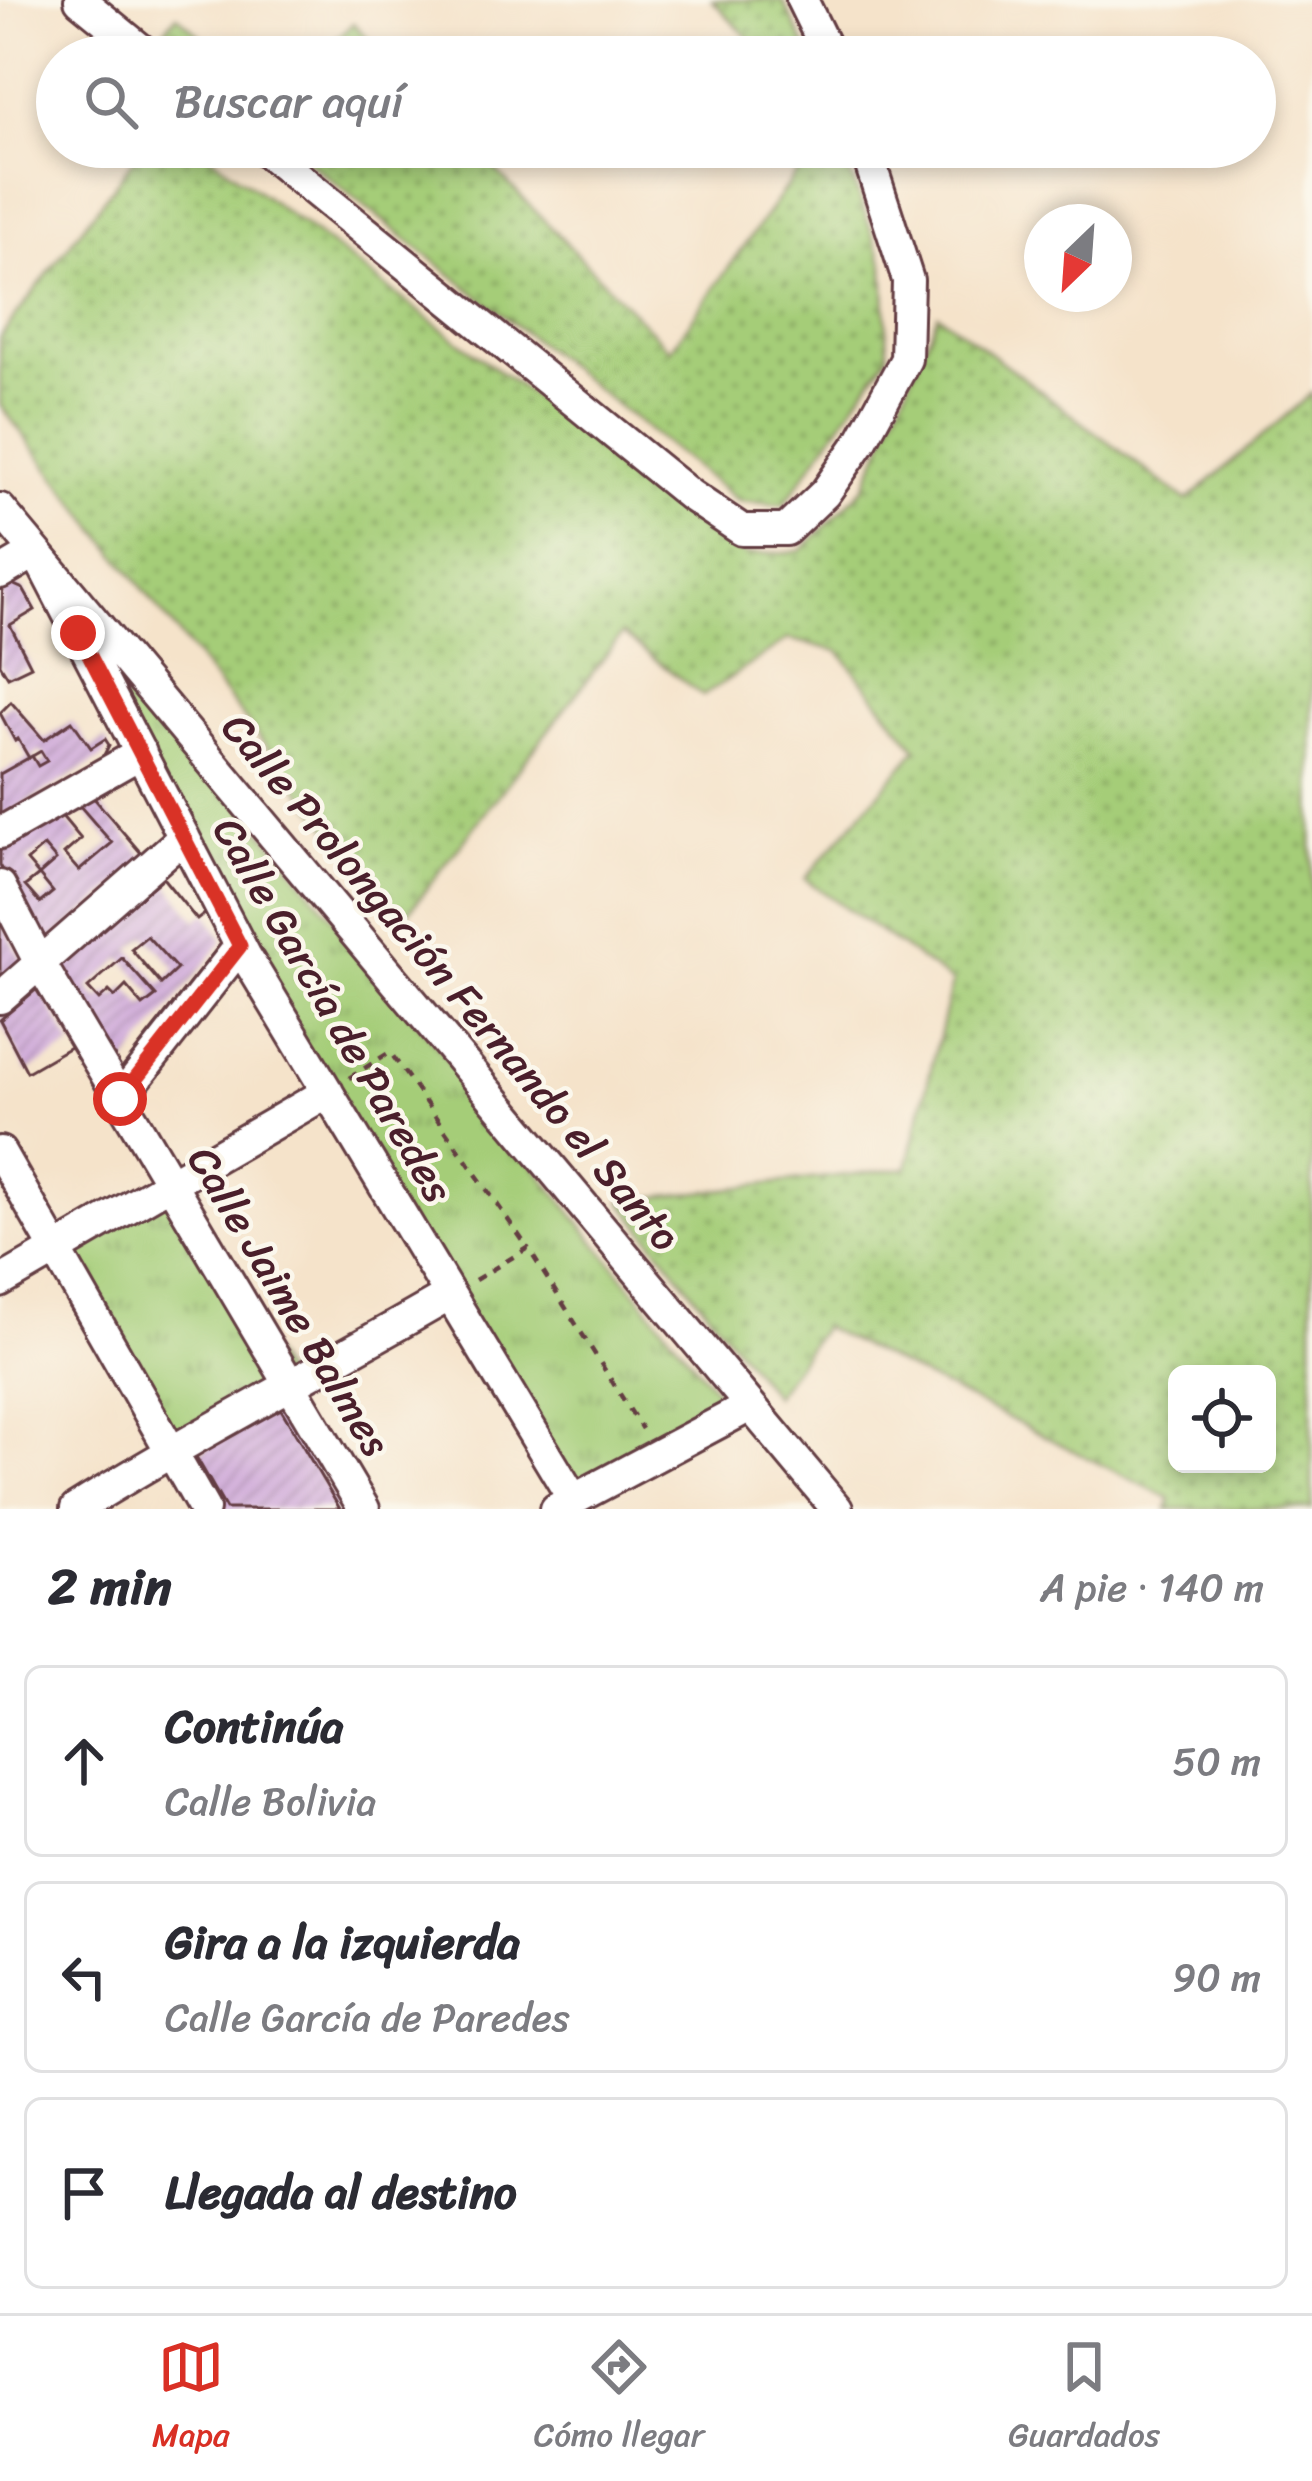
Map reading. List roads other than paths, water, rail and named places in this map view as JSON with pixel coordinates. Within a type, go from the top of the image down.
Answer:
[{"type":"street","points":[[80,0],[124,36]]},
{"type":"street","points":[[802,0],[820,36]]},
{"type":"street","points":[[287,168],[690,495],[742,530],[786,530],[825,493],[862,440],[906,359],[908,280],[872,168]]},
{"type":"street","name":"Calle Prolongación Fernando el Santo","points":[[0,509],[837,1509]]},
{"type":"street","points":[[0,574],[36,552]]},
{"type":"street","name":"Calle García de Paredes","points":[[36,552],[240,946],[450,1295],[565,1504]]},
{"type":"street","points":[[0,833],[141,754]]},
{"type":"street","points":[[0,998],[184,837]]},
{"type":"street","name":"Calle Jaime Balmes","points":[[0,886],[41,965],[364,1509]]},
{"type":"street","points":[[120,1099],[240,946]]},
{"type":"street","points":[[0,1282],[328,1092]]},
{"type":"street","points":[[0,1152],[204,1509]]},
{"type":"street","points":[[76,1509],[170,1450],[292,1387],[450,1295]]},
{"type":"street","points":[[565,1504],[750,1406]]}]
